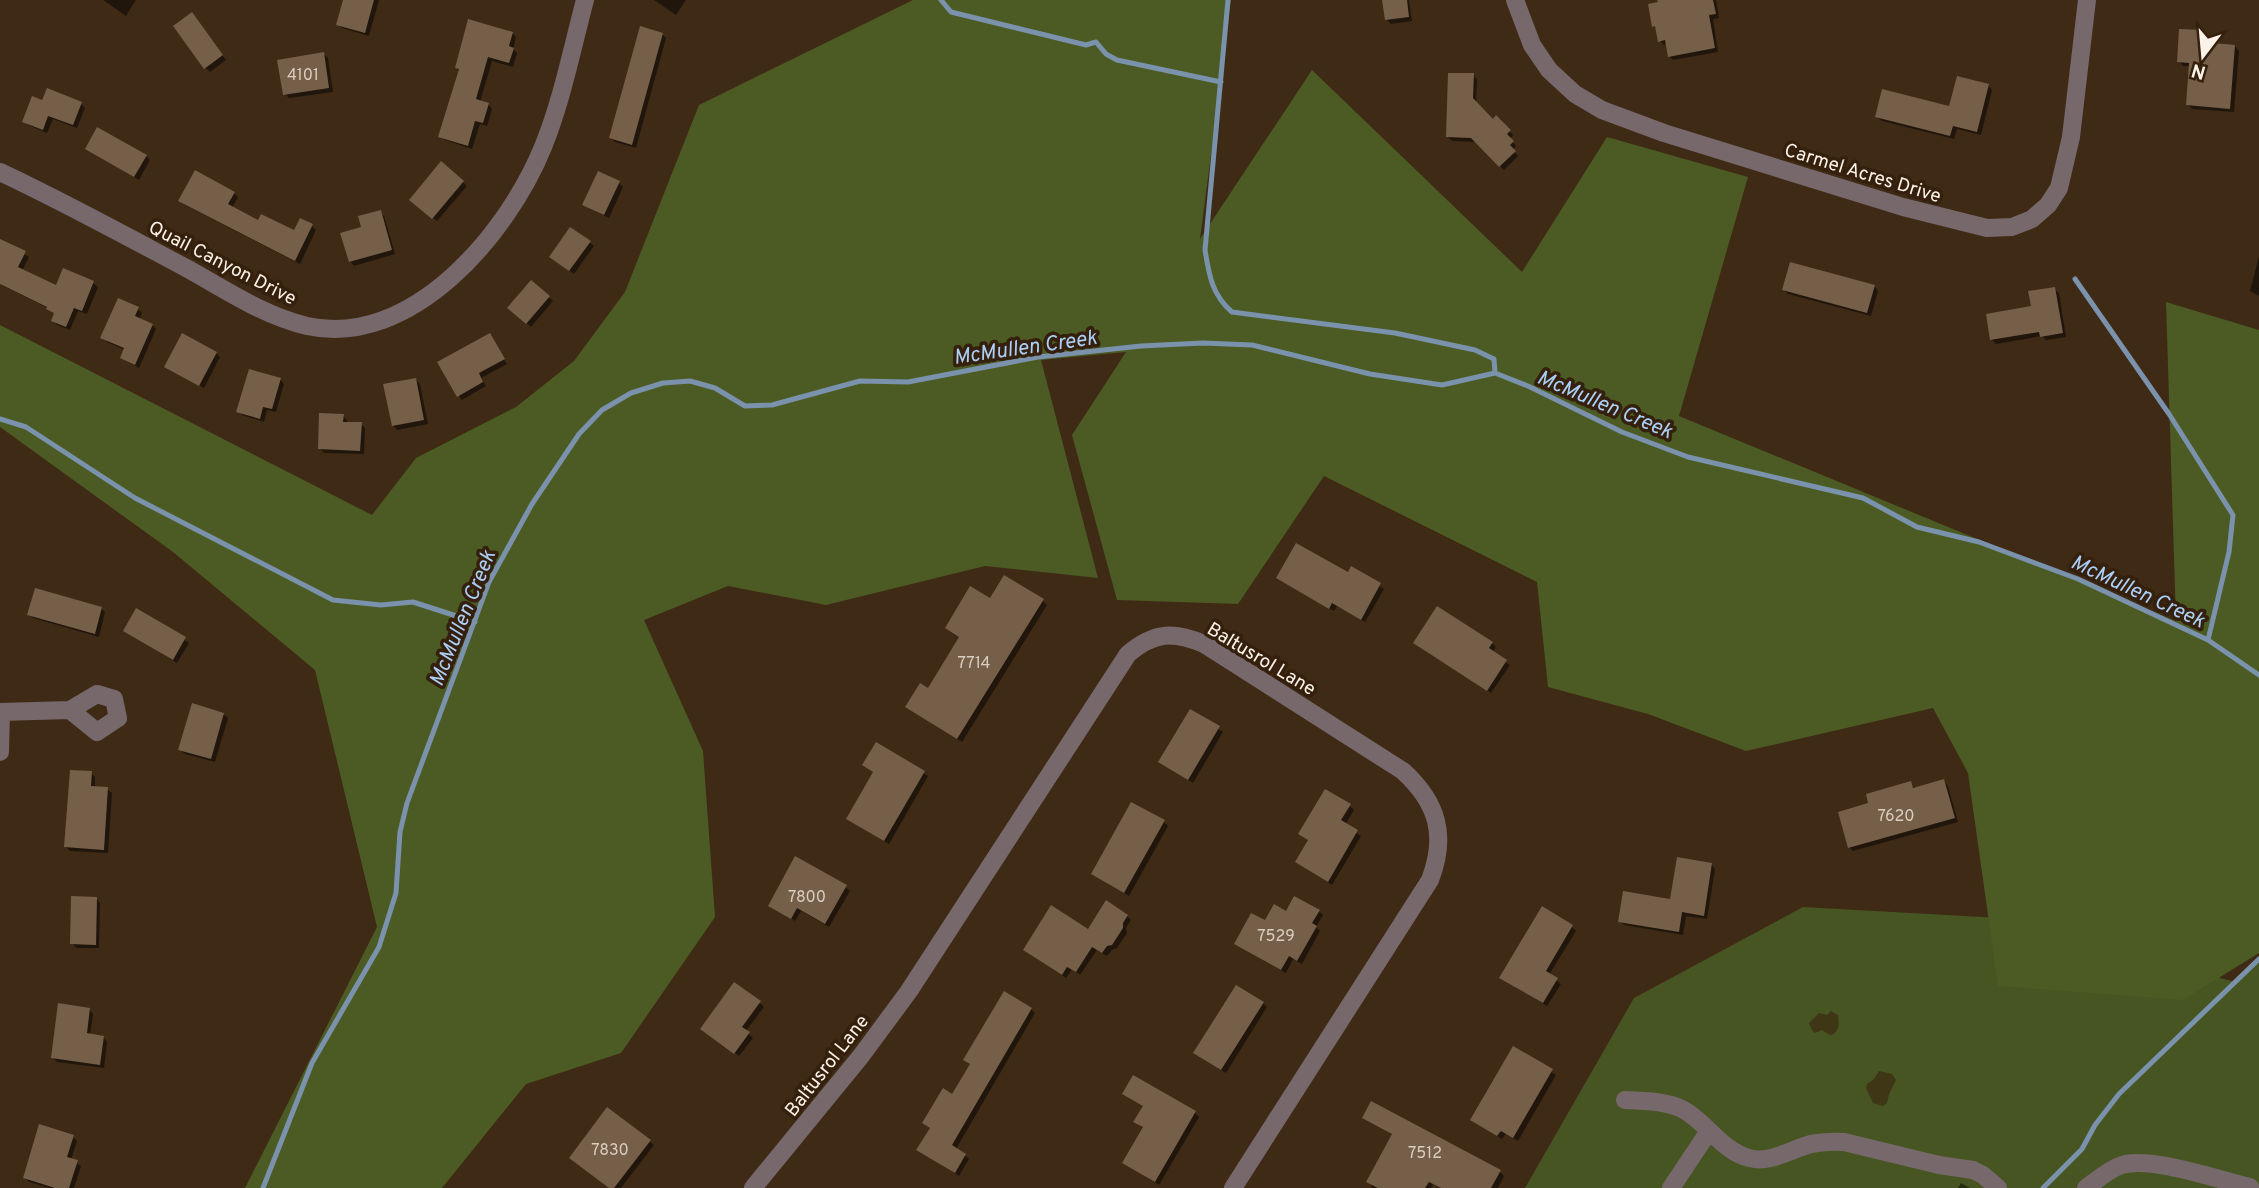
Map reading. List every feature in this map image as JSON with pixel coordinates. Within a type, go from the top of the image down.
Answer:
[{"type":"street","name":"Quail Canyon Drive","points":[[0,172],[63,202],[281,318],[322,328],[370,323],[400,313],[435,290],[483,245],[523,190],[543,147],[585,0]]},
{"type":"street","name":"Carmel Acres Drive","points":[[1515,0],[1532,45],[1549,70],[1567,88],[1602,110],[1664,133],[1903,207],[1987,228],[2012,227],[2032,219],[2048,205],[2059,188],[2071,137],[2087,0]]},
{"type":"street","name":"Baltusrol Lane","points":[[753,1188],[862,1056],[909,991],[1128,654],[1139,645],[1160,635],[1176,635],[1204,644],[1403,771],[1418,785],[1437,821],[1437,862],[1430,880],[1233,1188]]},
{"type":"street","points":[[0,752],[0,712],[70,710]]},
{"type":"street","points":[[1625,1100],[1674,1106],[1695,1118],[1746,1158],[1765,1159],[1811,1144],[1844,1142],[1939,1165],[1972,1170],[1983,1175],[1998,1188]]},
{"type":"street","points":[[1671,1188],[1709,1131]]},
{"type":"street","points":[[2086,1188],[2121,1165],[2132,1163],[2253,1183]]},
{"type":"green space","points":[[913,0],[1231,0],[1200,239],[1312,70],[1522,272],[1607,137],[1748,177],[1679,416],[2176,621],[2166,302],[2259,330],[2259,953],[2183,1000],[1998,986],[1968,773],[1933,708],[1746,751],[1648,714],[1548,687],[1537,582],[1324,476],[1238,604],[1117,600],[1072,435],[1126,352],[1041,360],[1098,578],[985,566],[826,605],[728,586],[644,620],[703,751],[715,917],[621,1053],[526,1084],[442,1188],[245,1188],[377,927],[315,670],[173,552],[0,427],[0,325],[372,515],[416,458],[516,407],[574,361],[625,292],[699,105]]},
{"type":"green space","points":[[1803,907],[2000,918],[2235,982],[2259,959],[2259,1188],[1525,1188],[1634,998]]},
{"type":"sand","points":[[1831,1011],[1838,1015],[1839,1025],[1836,1032],[1830,1035],[1822,1030],[1815,1033],[1809,1023],[1819,1013],[1827,1015]]},
{"type":"sand","points":[[1879,1071],[1892,1074],[1896,1080],[1887,1103],[1883,1106],[1873,1103],[1866,1088]]},
{"type":"building","points":[[343,0],[374,0],[365,33],[336,25]]},
{"type":"building","points":[[1382,0],[1407,0],[1409,17],[1385,20]]},
{"type":"building","points":[[1657,0],[1713,0],[1716,14],[1709,15],[1715,48],[1668,57],[1665,40],[1658,42],[1655,26],[1652,27],[1648,4],[1658,2]]},
{"type":"building","points":[[192,12],[223,55],[204,69],[173,26]]},
{"type":"building","points":[[468,19],[513,32],[509,46],[514,48],[509,63],[488,57],[476,99],[489,103],[483,123],[475,121],[468,146],[438,137],[459,69],[455,68]]},
{"type":"building","points":[[640,26],[663,33],[632,145],[609,138]]},
{"type":"building","points":[[2179,29],[2203,30],[2202,42],[2235,45],[2230,109],[2186,105],[2189,63],[2177,62]]},
{"type":"building","points":[[324,52],[329,88],[283,95],[277,60]]},
{"type":"building","points":[[1448,73],[1474,73],[1473,98],[1493,119],[1496,115],[1511,130],[1507,134],[1514,141],[1510,145],[1516,151],[1499,167],[1471,138],[1446,137]]},
{"type":"building","points":[[1957,76],[1989,84],[1977,132],[1953,126],[1950,136],[1875,117],[1882,89],[1949,106]]},
{"type":"building","points":[[47,88],[82,102],[73,125],[48,116],[43,130],[22,122],[32,96],[42,100]]},
{"type":"building","points":[[97,127],[147,155],[134,177],[85,149]]},
{"type":"building","points":[[441,161],[464,181],[432,219],[409,200]]},
{"type":"building","points":[[195,170],[235,192],[228,204],[258,220],[261,214],[294,230],[300,218],[313,224],[295,261],[178,201]]},
{"type":"building","points":[[598,171],[620,181],[604,215],[582,205]]},
{"type":"building","points":[[381,210],[392,250],[349,262],[340,233],[361,227],[358,216]]},
{"type":"building","points":[[570,227],[591,241],[569,271],[549,257]]},
{"type":"building","points":[[0,239],[26,251],[18,267],[56,285],[63,268],[94,281],[82,311],[74,308],[66,327],[51,321],[54,313],[46,309],[47,307],[0,284]]},
{"type":"building","points":[[1790,262],[1875,285],[1867,313],[1782,290]]},
{"type":"building","points":[[531,280],[550,296],[526,324],[507,308]]},
{"type":"building","points":[[2055,287],[2063,333],[2040,337],[2039,332],[1990,340],[1986,314],[2031,306],[2028,291]]},
{"type":"building","points":[[118,298],[139,307],[135,316],[153,324],[135,365],[120,358],[124,348],[100,338]]},
{"type":"building","points":[[182,333],[217,352],[199,386],[164,367]]},
{"type":"building","points":[[490,333],[505,359],[479,373],[483,382],[457,397],[437,362]]},
{"type":"building","points":[[249,369],[281,378],[272,409],[263,407],[260,419],[236,412]]},
{"type":"building","points":[[416,378],[424,420],[392,426],[383,384]]},
{"type":"building","points":[[319,413],[344,414],[343,422],[362,422],[360,451],[318,449]]},
{"type":"building","points":[[1296,543],[1348,572],[1351,566],[1381,583],[1361,620],[1332,603],[1329,609],[1276,578]]},
{"type":"building","points":[[1004,575],[1044,599],[957,739],[905,707],[920,683],[928,688],[959,637],[945,628],[970,586],[990,598]]},
{"type":"building","points":[[35,588],[102,607],[95,634],[27,615]]},
{"type":"building","points":[[1437,606],[1493,642],[1489,648],[1507,660],[1487,691],[1413,643]]},
{"type":"building","points":[[136,608],[186,637],[173,660],[123,631]]},
{"type":"building","points":[[192,703],[224,713],[211,759],[178,750]]},
{"type":"building","points":[[1190,709],[1220,726],[1188,780],[1158,762]]},
{"type":"building","points":[[876,742],[925,771],[884,841],[846,819],[873,772],[862,765]]},
{"type":"building","points":[[70,770],[92,771],[91,786],[108,787],[104,850],[64,847]]},
{"type":"building","points":[[1944,779],[1955,818],[1848,848],[1838,812],[1868,803],[1866,794],[1911,781],[1913,788]]},
{"type":"building","points":[[1325,789],[1351,804],[1341,820],[1358,830],[1328,882],[1295,862],[1308,840],[1298,834]]},
{"type":"building","points":[[1131,802],[1165,820],[1124,893],[1091,874]]},
{"type":"building","points":[[795,856],[847,885],[825,924],[797,908],[791,919],[768,906]]},
{"type":"building","points":[[1677,857],[1712,863],[1704,916],[1682,912],[1679,932],[1618,922],[1623,891],[1670,899]]},
{"type":"building","points":[[71,896],[97,897],[96,945],[70,944]]},
{"type":"building","points":[[1294,896],[1320,910],[1312,923],[1317,926],[1297,961],[1289,956],[1281,970],[1234,944],[1251,913],[1265,920],[1274,904],[1286,911]]},
{"type":"building","points":[[1106,900],[1128,915],[1123,928],[1112,945],[1107,946],[1102,953],[1092,947],[1076,972],[1067,967],[1062,975],[1023,950],[1051,905],[1088,929]]},
{"type":"building","points":[[1542,906],[1573,925],[1546,971],[1558,978],[1543,1003],[1499,978]]},
{"type":"building","points":[[734,982],[761,1001],[742,1027],[750,1032],[734,1054],[700,1029]]},
{"type":"building","points":[[1236,985],[1264,1002],[1221,1070],[1193,1053]]},
{"type":"building","points":[[1004,991],[1032,1008],[952,1145],[966,1154],[955,1173],[916,1150],[930,1128],[922,1123],[943,1088],[952,1094],[970,1064],[963,1060]]},
{"type":"building","points":[[58,1003],[90,1008],[87,1033],[104,1036],[100,1065],[51,1058]]},
{"type":"building","points":[[1513,1046],[1553,1069],[1513,1138],[1501,1131],[1497,1136],[1470,1120]]},
{"type":"building","points":[[1133,1075],[1196,1111],[1155,1182],[1122,1163],[1143,1127],[1133,1122],[1143,1106],[1122,1094]]},
{"type":"building","points":[[1371,1101],[1501,1170],[1491,1188],[1441,1188],[1429,1182],[1425,1188],[1378,1188],[1366,1182],[1392,1134],[1362,1118]]},
{"type":"building","points":[[607,1107],[651,1140],[614,1188],[609,1188],[569,1158]]},
{"type":"building","points":[[39,1124],[74,1135],[67,1157],[78,1160],[69,1188],[55,1188],[23,1178]]},
{"type":"waterway","points":[[941,0],[951,12],[1086,45],[1096,42],[1106,54],[1117,60],[1221,82]]},
{"type":"waterway","points":[[1228,0],[1205,250],[1210,276],[1220,299],[1232,312],[1395,333],[1475,350],[1494,359],[1495,373]]},
{"type":"waterway","points":[[2075,279],[2169,414],[2233,515],[2229,552],[2208,640]]},
{"type":"waterway","name":"McMullen Creek","points":[[263,1188],[312,1063],[379,947],[396,893],[400,832],[407,803],[489,582],[532,504],[579,434],[602,410],[631,393],[663,383],[690,381],[715,388],[745,406],[772,405],[860,381],[908,382],[1038,357],[1141,346],[1203,343],[1252,345],[1370,374],[1442,385],[1495,373],[1528,386],[1622,432],[1688,457],[1863,498],[1917,527],[1979,542],[2078,579],[2208,640],[2259,675]]},
{"type":"waterway","points":[[0,419],[26,427],[135,498],[333,600],[381,605],[413,602],[475,622]]},
{"type":"waterway","points":[[2043,1188],[2082,1149],[2095,1125],[2119,1094],[2259,959]]}]
